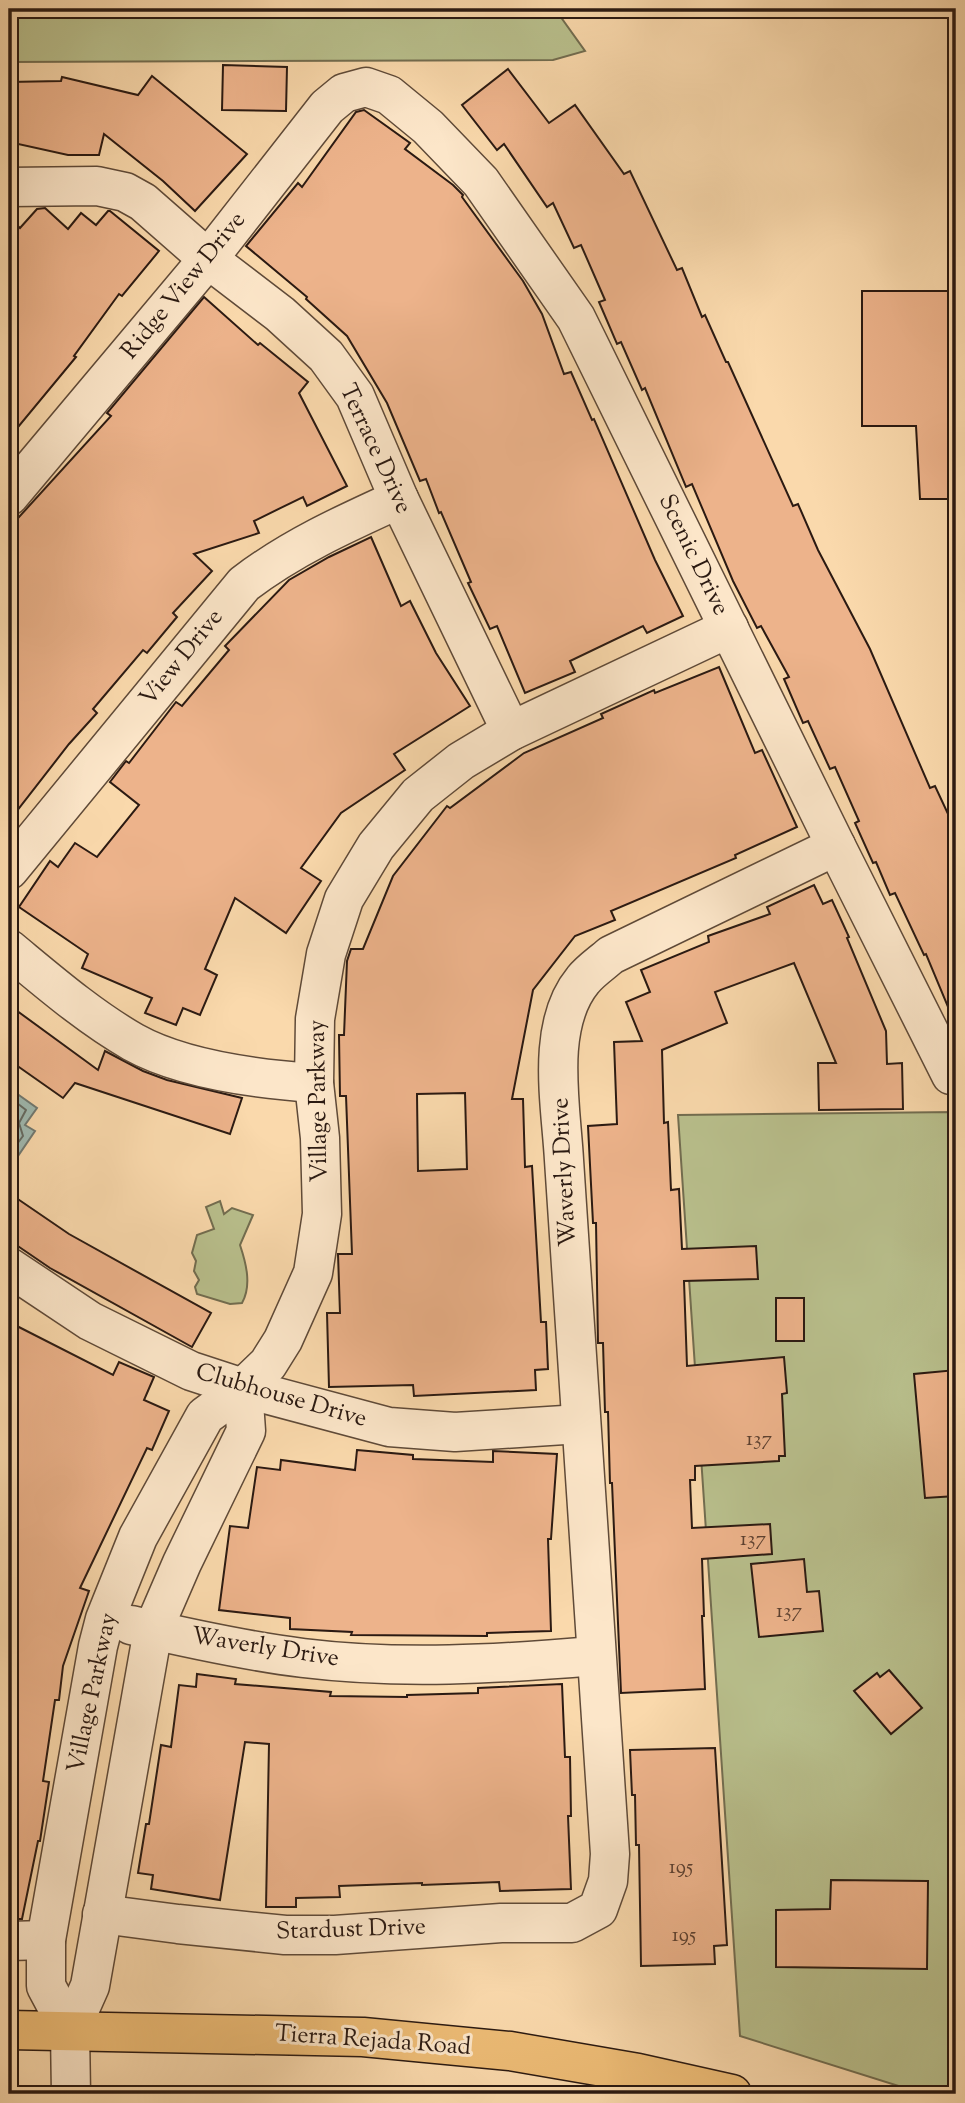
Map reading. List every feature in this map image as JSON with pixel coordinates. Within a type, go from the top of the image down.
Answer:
[{"type":"main road","name":"Tierra Rejada Road","points":[[9,2030],[363,2036],[510,2051],[638,2073],[732,2094]]},
{"type":"street","name":"Ridge View Drive","points":[[9,496],[208,259],[327,107],[344,93],[366,87]]},
{"type":"street","name":"Scenic Drive","points":[[366,87],[389,95],[428,127],[481,182],[569,307],[619,402],[951,1075]]},
{"type":"street","name":"Terrace Drive","points":[[9,187],[97,186],[125,192],[143,202],[208,259],[280,314],[326,356],[355,396],[398,499],[511,731]]},
{"type":"street","name":"View Drive","points":[[9,870],[244,584],[277,559],[398,499]]},
{"type":"street","name":"Village Parkway","points":[[70,2031],[46,1986],[46,1940],[98,1646],[105,1619],[138,1537],[205,1416],[243,1388],[268,1364],[283,1340],[313,1272],[322,1214],[320,1138],[314,1083],[315,1019],[326,954],[344,899],[376,846],[418,795],[461,761],[511,731],[729,628]]},
{"type":"street","name":"Waverly Drive","points":[[598,1909],[608,1881],[610,1854],[595,1656],[558,1053],[564,1015],[583,980],[611,955],[836,846]]},
{"type":"street","points":[[9,949],[78,1006],[134,1043],[186,1064],[277,1081],[314,1083]]},
{"type":"street","name":"Clubhouse Drive","points":[[10,1270],[90,1321],[191,1371],[243,1388],[389,1427],[455,1432],[580,1424]]},
{"type":"street","name":"Village Parkway","points":[[71,2094],[70,2031],[90,1986],[153,1630],[246,1430],[243,1388]]},
{"type":"street","name":"Waverly Drive","points":[[105,1619],[303,1658],[377,1663],[490,1664],[595,1656]]},
{"type":"street","name":"Stardust Drive","points":[[102,1913],[285,1935],[335,1935],[501,1923],[572,1923],[598,1909]]},
{"type":"street","points":[[9,1941],[46,1940]]},
{"type":"green space","points":[[9,9],[555,9],[585,51],[553,60],[9,62]]},
{"type":"green space","points":[[956,1112],[956,2094],[924,2094],[740,2036],[678,1115]]},
{"type":"green space","points":[[220,1201],[224,1214],[232,1208],[253,1215],[240,1245],[247,1281],[242,1303],[230,1304],[197,1294],[195,1287],[199,1280],[194,1271],[196,1261],[192,1253],[197,1235],[214,1229],[206,1207]]},
{"type":"water","points":[[9,1088],[37,1108],[25,1125],[35,1131],[18,1156],[9,1149]]},
{"type":"building","points":[[223,65],[287,67],[286,111],[222,110]]},
{"type":"building","points":[[508,69],[549,123],[575,105],[624,174],[630,171],[677,270],[682,268],[702,317],[705,315],[728,362],[793,506],[798,504],[818,550],[870,649],[930,788],[935,786],[956,831],[956,1026],[926,954],[924,955],[895,893],[890,895],[876,862],[873,863],[855,823],[859,821],[835,767],[830,769],[808,721],[803,723],[784,679],[789,677],[761,626],[757,628],[733,581],[692,484],[686,487],[645,388],[642,390],[621,342],[617,344],[599,302],[605,300],[581,245],[574,248],[553,203],[547,207],[504,144],[497,150],[462,105]]},
{"type":"building","points":[[152,76],[247,154],[195,211],[163,181],[104,134],[99,155],[68,155],[9,142],[9,82],[61,81],[62,77],[138,95]]},
{"type":"building","points":[[364,110],[410,143],[405,149],[463,195],[523,281],[542,314],[564,374],[571,372],[592,420],[594,419],[655,560],[683,616],[647,633],[643,626],[570,661],[575,672],[525,693],[497,626],[490,629],[468,583],[471,582],[426,479],[420,481],[387,403],[347,336],[306,299],[307,297],[246,246],[298,183],[302,187],[356,112]]},
{"type":"building","points":[[45,208],[68,229],[81,213],[96,225],[110,211],[159,251],[122,296],[119,294],[74,356],[76,357],[9,438],[9,218],[20,228],[37,209]]},
{"type":"building","points":[[862,291],[956,291],[956,499],[920,499],[916,426],[862,426]]},
{"type":"building","points":[[204,297],[258,345],[260,343],[308,382],[299,393],[347,486],[307,506],[303,497],[254,521],[259,533],[194,554],[212,571],[173,613],[177,617],[147,653],[143,650],[93,709],[97,713],[69,744],[9,821],[9,528],[111,416],[107,413]]},
{"type":"building","points":[[371,537],[401,606],[410,601],[436,653],[470,706],[394,754],[405,770],[341,813],[301,868],[321,881],[286,933],[235,898],[205,969],[217,975],[200,1015],[183,1008],[176,1025],[145,1013],[152,998],[82,968],[88,954],[19,907],[50,861],[58,867],[75,843],[97,857],[139,805],[110,782],[126,761],[129,763],[176,702],[182,706],[229,650],[225,646],[289,580]]},
{"type":"building","points":[[719,667],[755,753],[762,750],[797,827],[735,855],[736,858],[611,911],[615,920],[575,936],[533,990],[512,1099],[523,1099],[525,1167],[532,1166],[541,1322],[546,1322],[548,1369],[535,1370],[536,1390],[414,1396],[413,1385],[329,1387],[327,1313],[340,1313],[338,1254],[352,1254],[346,1096],[340,1096],[339,1035],[344,1035],[347,961],[351,949],[363,949],[393,876],[447,806],[450,808],[524,753],[603,718],[601,714],[654,690],[655,693]],"holes":[[[465,1093],[467,1169],[418,1171],[417,1094]]]},
{"type":"building","points":[[814,885],[823,904],[832,900],[849,937],[847,938],[886,1031],[887,1064],[902,1063],[903,1109],[819,1110],[818,1063],[836,1063],[794,963],[715,992],[727,1023],[662,1050],[664,1123],[668,1122],[671,1190],[679,1189],[682,1249],[756,1246],[758,1279],[684,1281],[687,1366],[784,1357],[787,1393],[782,1394],[785,1456],[779,1456],[779,1461],[695,1466],[695,1480],[690,1480],[692,1528],[770,1524],[772,1554],[702,1559],[705,1689],[621,1693],[608,1412],[605,1412],[603,1343],[598,1343],[596,1223],[593,1223],[588,1126],[617,1124],[614,1042],[642,1041],[626,1002],[650,992],[641,970],[709,942],[708,936],[770,914],[767,907]]},
{"type":"building","points":[[9,1005],[98,1070],[105,1051],[167,1080],[242,1098],[230,1134],[75,1083],[63,1098],[9,1060]]},
{"type":"building","points":[[9,1193],[69,1234],[211,1313],[192,1347],[50,1268],[9,1240]]},
{"type":"building","points":[[776,1298],[804,1298],[804,1341],[776,1341]]},
{"type":"building","points":[[9,1322],[113,1375],[119,1362],[154,1377],[144,1400],[169,1411],[152,1450],[147,1448],[80,1588],[89,1591],[63,1666],[59,1700],[55,1700],[43,1781],[49,1782],[40,1841],[22,1919],[9,1919]]},
{"type":"building","points":[[956,1370],[956,1496],[925,1498],[914,1374]]},
{"type":"building","points":[[357,1450],[413,1455],[413,1459],[493,1462],[493,1451],[557,1454],[551,1539],[548,1539],[551,1631],[487,1633],[487,1636],[351,1635],[352,1632],[290,1629],[290,1618],[219,1610],[230,1526],[248,1528],[257,1467],[280,1470],[281,1460],[355,1470]]},
{"type":"building","points":[[804,1559],[807,1592],[819,1591],[823,1631],[759,1637],[751,1564]]},
{"type":"building","points":[[889,1670],[922,1708],[891,1734],[854,1691],[877,1673],[880,1677]]},
{"type":"building","points":[[197,1674],[236,1679],[235,1684],[331,1692],[330,1696],[407,1697],[478,1693],[478,1688],[562,1684],[565,1757],[570,1757],[571,1816],[568,1816],[571,1889],[500,1891],[499,1882],[339,1886],[340,1897],[296,1898],[296,1907],[266,1907],[269,1744],[245,1742],[220,1900],[151,1889],[153,1875],[138,1873],[146,1824],[149,1824],[161,1745],[171,1747],[179,1685],[196,1687]]},
{"type":"building","points":[[715,1748],[727,1945],[714,1946],[715,1964],[641,1966],[639,1845],[636,1845],[635,1795],[632,1795],[630,1750]]},
{"type":"building","points":[[831,1880],[928,1881],[927,1969],[776,1967],[776,1910],[830,1909]]}]
